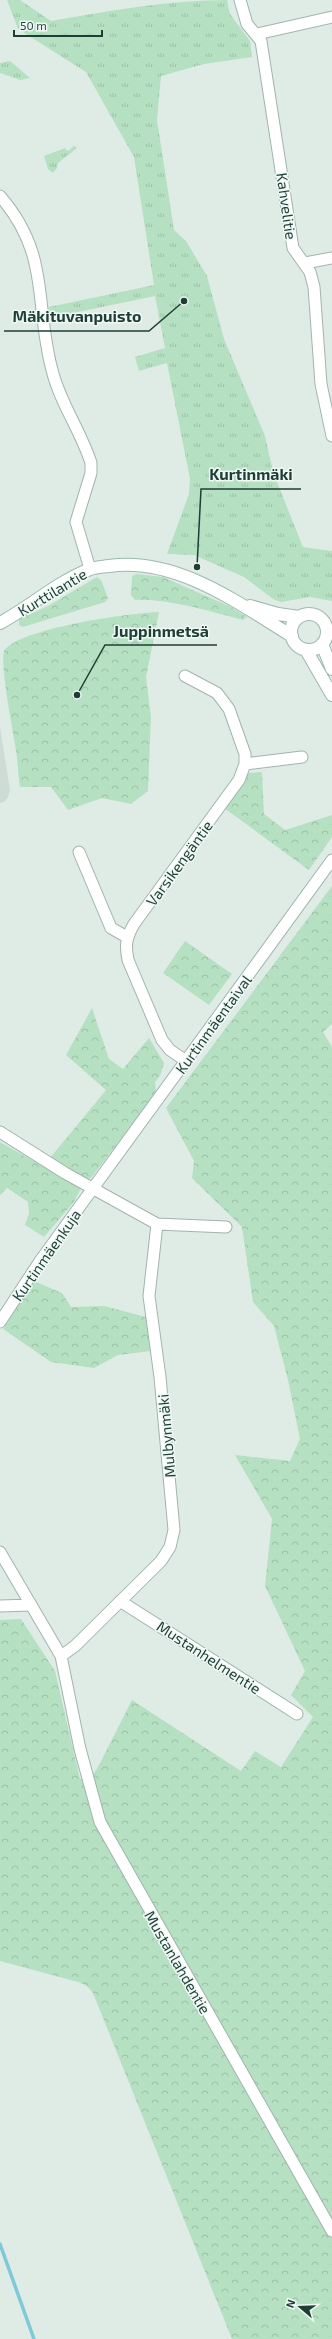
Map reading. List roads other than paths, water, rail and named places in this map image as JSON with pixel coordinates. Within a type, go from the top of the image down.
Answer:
[{"type":"street","name":"Kahvelitie","points":[[240,0],[247,24],[257,34],[261,41],[293,248],[310,272],[314,287],[321,384],[332,436]]},
{"type":"street","points":[[257,34],[332,17]]},
{"type":"street","points":[[0,196],[16,217],[32,246],[40,281],[51,369],[60,397],[90,463],[91,473],[76,522],[90,569]]},
{"type":"street","points":[[305,264],[332,258]]},
{"type":"street","name":"Kurttilantie","points":[[0,623],[22,611],[68,579],[90,569],[125,564],[162,568],[218,591],[243,604],[263,620],[292,636]]},
{"type":"street","name":"Kurttilantie","points":[[243,604],[278,614],[299,617]]},
{"type":"street","points":[[318,616],[325,623],[330,632],[322,644],[312,650],[306,650],[296,645],[292,636],[293,625],[299,617],[308,614],[332,616]]},
{"type":"street","points":[[322,644],[332,669]]},
{"type":"street","points":[[306,650],[332,695]]},
{"type":"street","name":"Varsikengäntie","points":[[127,937],[239,780],[245,764],[243,745],[222,697],[211,688],[185,676]]},
{"type":"street","points":[[245,764],[302,757]]},
{"type":"street","points":[[79,852],[111,928],[127,937],[125,946],[128,960],[162,1040],[170,1050],[186,1061]]},
{"type":"street","name":"Kurtinmäentaival","points":[[93,1188],[332,860]]},
{"type":"street","points":[[0,1132],[93,1188],[157,1224],[226,1227]]},
{"type":"street","name":"Kurtinmäenkuja","points":[[0,1322],[40,1261],[93,1188]]},
{"type":"street","name":"Mulbynmäki","points":[[61,1656],[75,1646],[160,1561],[170,1547],[174,1530],[160,1377],[149,1296],[157,1224]]},
{"type":"street","points":[[0,1552],[61,1656]]},
{"type":"street","name":"Mustanhelmentie","points":[[120,1601],[297,1714]]},
{"type":"street","points":[[0,1606],[31,1605]]},
{"type":"street","name":"Mustanlahdentie","points":[[61,1656],[80,1749],[100,1822],[332,2231]]},
{"type":"waterway","points":[[0,2244],[34,2339]]},
{"type":"place","name":"Mäkituvanpuisto","points":[[184,301]]},
{"type":"place","name":"Kurtinmäki","points":[[197,567]]},
{"type":"place","name":"Juppinmetsä","points":[[77,695]]}]
